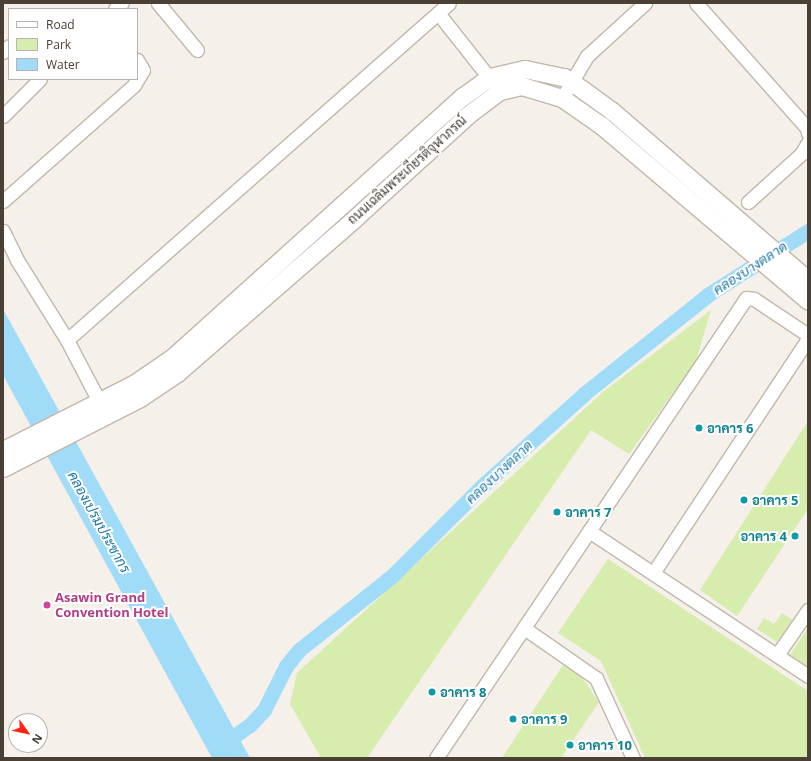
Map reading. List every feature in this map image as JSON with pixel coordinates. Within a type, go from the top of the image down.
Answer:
[{"type":"street","points":[[158,3],[197,50]]},
{"type":"street","points":[[67,340],[449,3]]},
{"type":"street","points":[[562,98],[570,82],[587,56],[645,3]]},
{"type":"street","points":[[696,3],[807,128],[808,133]]},
{"type":"street","points":[[438,13],[500,91]]},
{"type":"street","points":[[138,62],[143,70],[138,78]]},
{"type":"street","name":"ถนนเฉลิมพระเกียรติจุฬาภรณ์","points":[[97,412],[135,383],[173,357],[462,97],[490,77],[525,69],[564,77],[612,111],[805,298]]},
{"type":"street","points":[[3,116],[39,80]]},
{"type":"street","points":[[3,201],[134,85],[137,80]]},
{"type":"street","name":"ถนนเฉลิมพระเกียรติจุฬาภรณ์","points":[[5,458],[97,412],[140,398],[177,373],[355,218],[469,114],[500,91],[522,86],[562,98],[602,126],[721,217],[808,280]]},
{"type":"street","points":[[748,202],[802,153],[808,142]]},
{"type":"street","points":[[3,232],[17,260],[67,340],[97,412]]},
{"type":"street","points":[[436,758],[746,298],[754,299],[808,336]]},
{"type":"street","points":[[653,573],[808,339]]},
{"type":"street","points":[[589,531],[808,676]]},
{"type":"street","points":[[777,655],[808,610]]},
{"type":"street","points":[[524,628],[596,678],[632,757]]},
{"type":"green space","points":[[711,310],[696,361],[629,454],[591,430],[367,758],[321,758],[290,704],[297,673],[603,392]]},
{"type":"green space","points":[[808,421],[808,509],[737,616],[700,590]]},
{"type":"green space","points":[[608,559],[808,691],[808,758],[645,758],[601,661],[558,633]]},
{"type":"green space","points":[[782,613],[793,620],[777,642],[757,629],[764,618],[774,624]]},
{"type":"green space","points":[[807,629],[808,630],[808,667],[790,655]]},
{"type":"green space","points":[[563,665],[581,676],[599,702],[561,758],[502,758]]},
{"type":"water","name":"คลองเปรมประชากร","points":[[3,309],[250,758],[212,758],[3,375]]},
{"type":"waterway","name":"คลองบางตลาด","points":[[222,745],[250,725],[264,710],[286,666],[299,650],[392,576],[483,485],[585,393],[709,294],[808,231]]},
{"type":"place","name":"อาคาร 6","points":[[699,428]]},
{"type":"place","name":"อาคาร 5","points":[[744,500]]},
{"type":"place","name":"อาคาร 7","points":[[557,512]]},
{"type":"place","name":"อาคาร 4","points":[[795,536]]},
{"type":"place","name":"Asawin Grand Convention Hotel","points":[[47,605]]},
{"type":"place","name":"อาคาร 8","points":[[432,692]]},
{"type":"place","name":"อาคาร 9","points":[[513,719]]},
{"type":"place","name":"อาคาร 10","points":[[570,745]]}]
